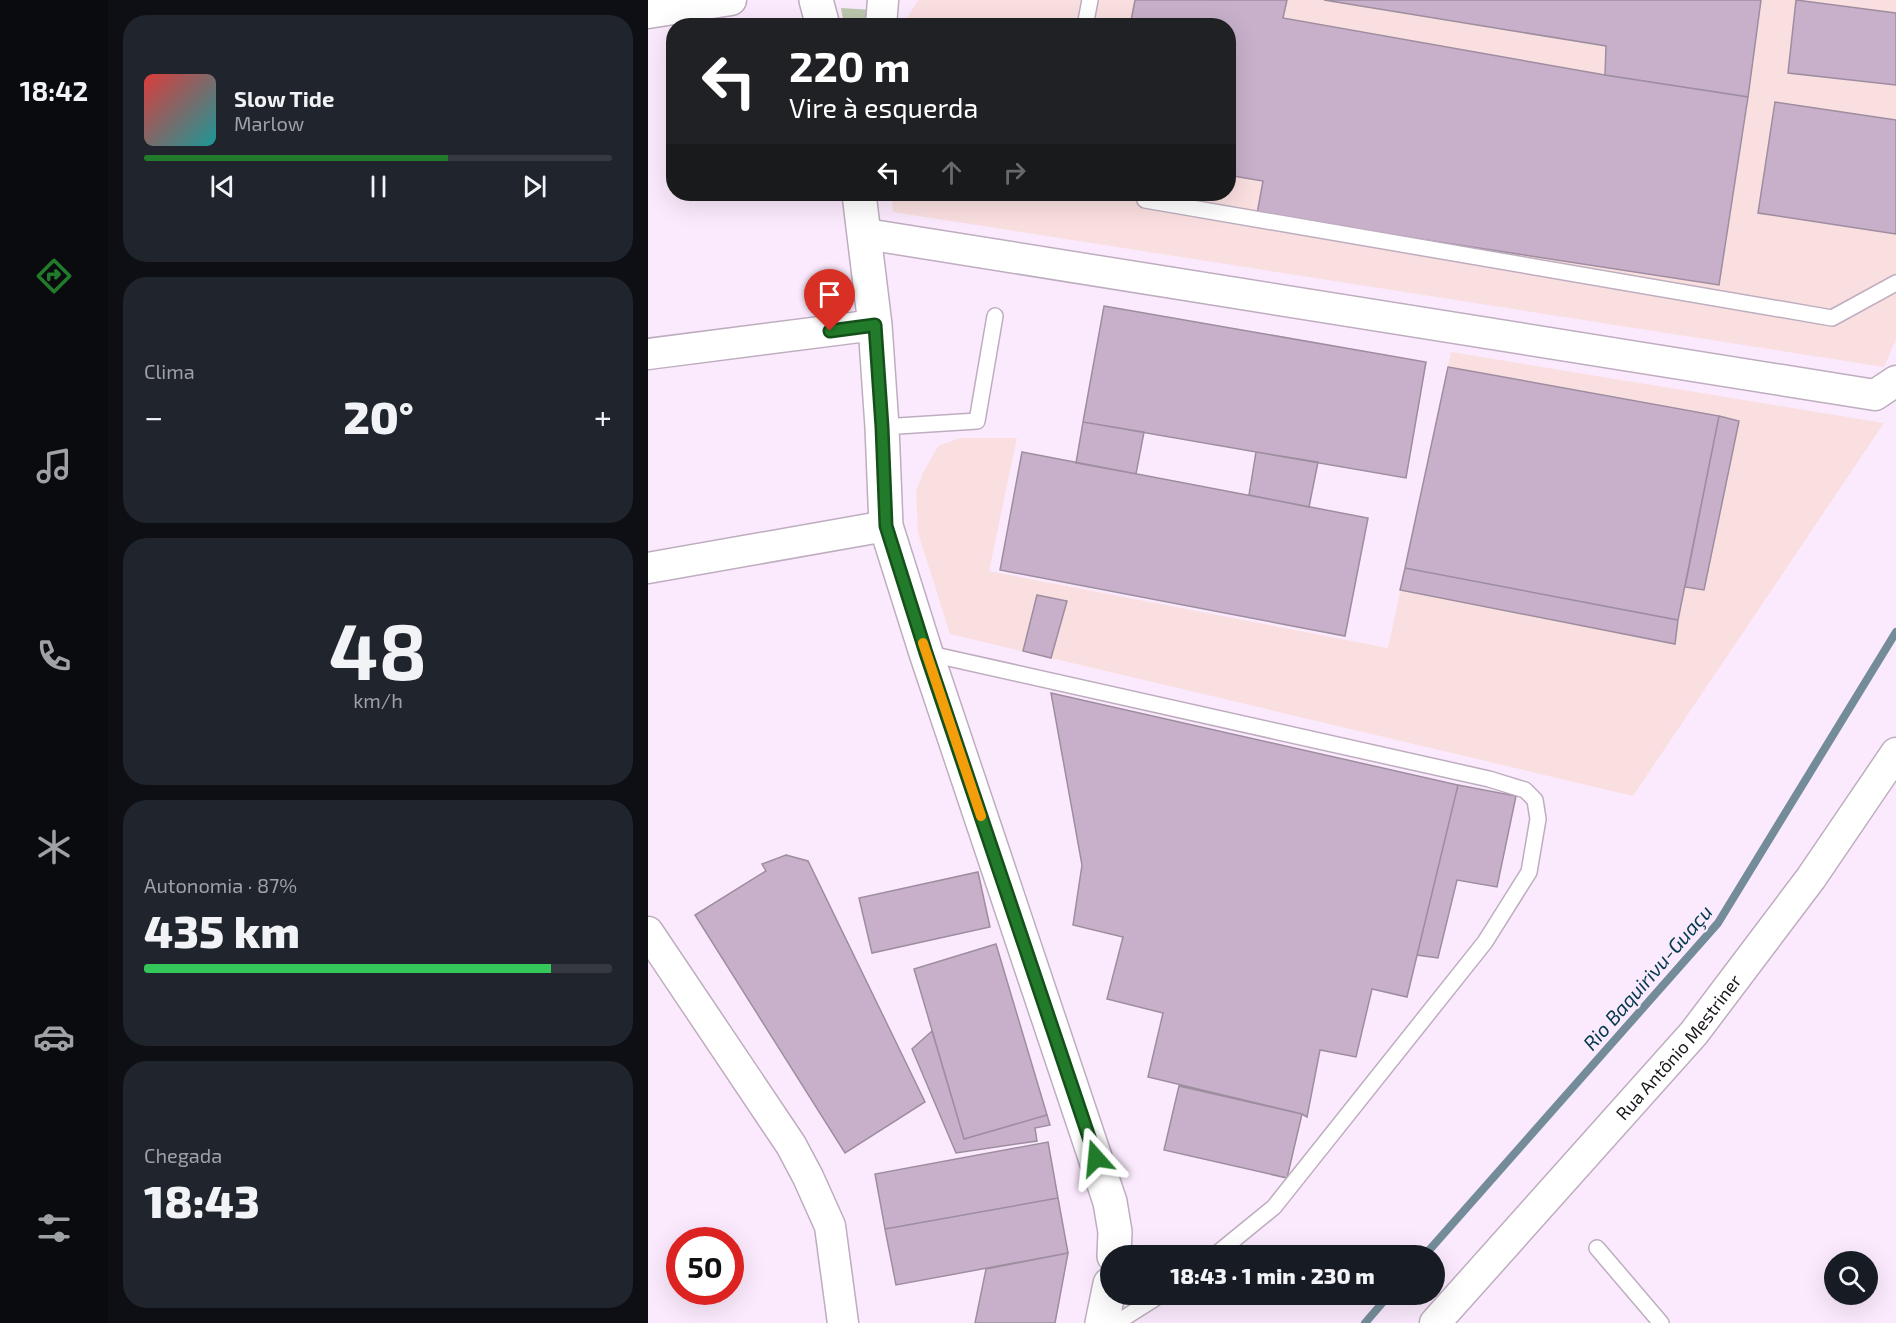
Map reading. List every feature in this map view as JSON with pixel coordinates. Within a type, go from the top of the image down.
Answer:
[{"type":"main road","points":[[816,0],[821,18]]},
{"type":"main road","points":[[860,201],[866,234],[875,325],[886,526],[926,653],[1110,1202],[1116,1232],[1115,1245]]},
{"type":"main road","points":[[1102,1323],[1106,1305]]},
{"type":"street","points":[[648,14],[731,0]]},
{"type":"street","points":[[882,18],[883,0]]},
{"type":"street","points":[[866,234],[1875,395],[1896,381]]},
{"type":"street","points":[[648,354],[875,325]]},
{"type":"street","points":[[648,568],[886,526]]},
{"type":"street","name":"Rua Antônio Mestriner","points":[[1436,1323],[1694,1033],[1811,878],[1896,753]]},
{"type":"street","points":[[648,932],[791,1144],[808,1177],[830,1226],[843,1323]]},
{"type":"lane","points":[[1087,18],[1090,0]]},
{"type":"lane","points":[[1151,201],[1832,318],[1896,282]]},
{"type":"lane","points":[[882,427],[977,421],[995,316]]},
{"type":"lane","points":[[926,653],[1489,778],[1525,790],[1535,800],[1538,819],[1529,872],[1485,942],[1274,1207],[1227,1245]]},
{"type":"lane","points":[[1597,1248],[1661,1323]]},
{"type":"lane","points":[[1116,1323],[1145,1305]]},
{"type":"shaded area","points":[[918,0],[1896,0],[1896,339],[1884,367],[893,212],[892,201],[1236,201],[1236,18],[907,18]]},
{"type":"shaded area","points":[[1451,352],[1884,423],[1633,796],[950,634],[918,533],[916,491],[938,446],[960,438],[1017,438],[989,571],[1388,648]]},
{"type":"green space","points":[[841,8],[873,10],[870,18],[843,18]]},
{"type":"building","points":[[1135,0],[1287,0],[1283,18],[1605,75],[1748,97],[1719,285],[1257,214],[1263,181],[1236,176],[1236,18],[1132,18]]},
{"type":"building","points":[[1324,0],[1761,0],[1748,97],[1605,75],[1606,46]]},
{"type":"building","points":[[1796,0],[1896,13],[1896,85],[1788,73]]},
{"type":"building","points":[[1775,102],[1896,120],[1896,234],[1758,213]]},
{"type":"building","points":[[1104,306],[1426,362],[1406,478],[1083,422]]},
{"type":"building","points":[[1448,367],[1719,416],[1678,620],[1405,568]]},
{"type":"building","points":[[1719,416],[1739,421],[1704,590],[1685,587]]},
{"type":"building","points":[[1083,422],[1144,432],[1136,474],[1076,463]]},
{"type":"building","points":[[1022,452],[1368,518],[1345,636],[1000,570]]},
{"type":"building","points":[[1256,452],[1318,462],[1309,507],[1249,495]]},
{"type":"building","points":[[1405,568],[1678,620],[1675,644],[1400,590]]},
{"type":"building","points":[[1037,595],[1067,601],[1051,658],[1023,651]]},
{"type":"building","points":[[1051,693],[1458,785],[1407,997],[1372,989],[1356,1057],[1320,1050],[1307,1117],[1148,1077],[1163,1013],[1107,999],[1123,937],[1073,925],[1082,865]]},
{"type":"building","points":[[1458,785],[1516,796],[1497,887],[1457,880],[1438,958],[1417,955]]},
{"type":"building","points":[[786,855],[808,861],[925,1102],[845,1153],[695,915],[766,871],[762,864]]},
{"type":"building","points":[[978,872],[990,927],[872,953],[859,898]]},
{"type":"building","points":[[996,944],[1047,1115],[964,1139],[914,969]]},
{"type":"building","points":[[932,1031],[964,1139],[1047,1115],[1050,1125],[1035,1128],[1037,1141],[956,1153],[912,1049]]},
{"type":"building","points":[[1179,1086],[1302,1114],[1287,1178],[1164,1150]]},
{"type":"building","points":[[1048,1142],[1058,1198],[885,1229],[875,1174]]},
{"type":"building","points":[[1058,1198],[1068,1253],[896,1285],[885,1229]]},
{"type":"building","points":[[1068,1253],[1055,1323],[975,1323],[986,1269]]},
{"type":"waterway","name":"Rio Baquirivu-Guaçu","points":[[1434,1245],[1718,923],[1896,632]]},
{"type":"waterway","name":"Rio Baquirivu-Guaçu","points":[[1365,1323],[1381,1305]]},
{"type":"slow traffic","points":[[923,643],[981,816]]},
{"type":"route","points":[[830,331],[875,325],[886,526],[926,653],[1096,1158]]}]
